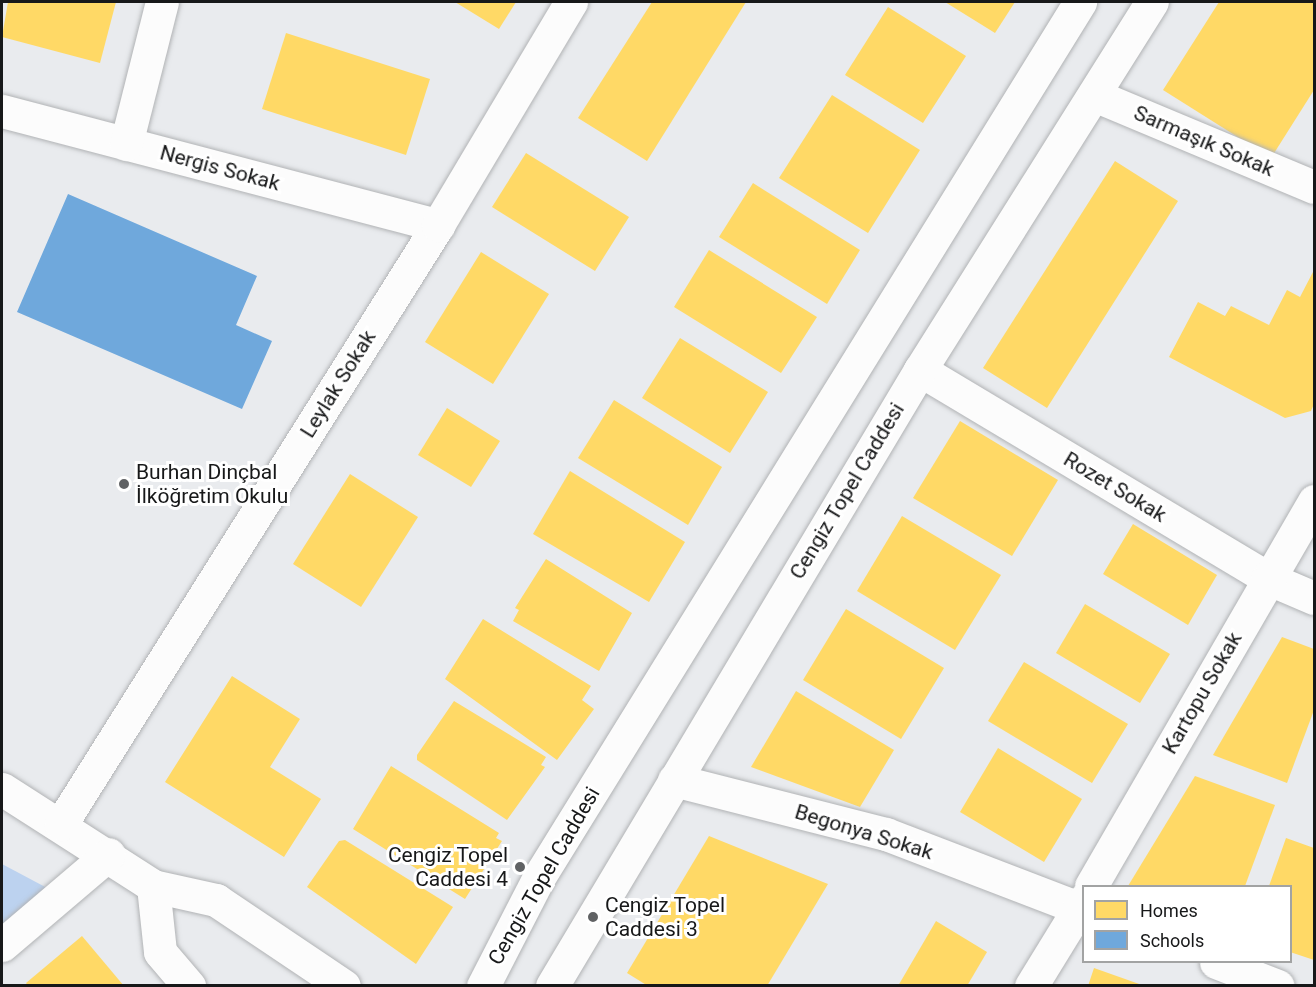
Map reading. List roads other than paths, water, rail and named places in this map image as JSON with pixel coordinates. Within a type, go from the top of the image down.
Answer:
[{"type":"street","points":[[126,144],[162,2]]},
{"type":"street","name":"Leylak Sokak","points":[[62,824],[438,225],[571,2]]},
{"type":"street","name":"Cengiz Topel Caddesi","points":[[483,986],[539,877],[1080,2]]},
{"type":"street","name":"Cengiz Topel Caddesi","points":[[552,986],[920,370],[1152,2]]},
{"type":"street","name":"Sarmaşık Sokak","points":[[1094,95],[1314,188]]},
{"type":"street","name":"Nergis Sokak","points":[[2,111],[438,225]]},
{"type":"street","name":"Rozet Sokak","points":[[920,370],[1267,578],[1314,598]]},
{"type":"street","name":"Kartopu Sokak","points":[[1093,885],[1267,578],[1314,501]]},
{"type":"street","name":"Begonya Sokak","points":[[674,780],[886,834],[1082,900]]},
{"type":"street","points":[[2,789],[109,854],[153,886],[216,900],[344,986]]},
{"type":"street","points":[[2,945],[109,854]]},
{"type":"street","points":[[153,886],[160,952],[189,986]]},
{"type":"street","name":"Kartopu Sokak","points":[[1031,986],[1082,904]]},
{"type":"street","points":[[1219,963],[1278,986]]},
{"type":"place","name":"Burhan Dinçbal İlköğretim Okulu","points":[[124,484]]},
{"type":"place","name":"Cengiz Topel Caddesi 4","points":[[520,867]]},
{"type":"place","name":"Cengiz Topel Caddesi 3","points":[[593,917]]}]
